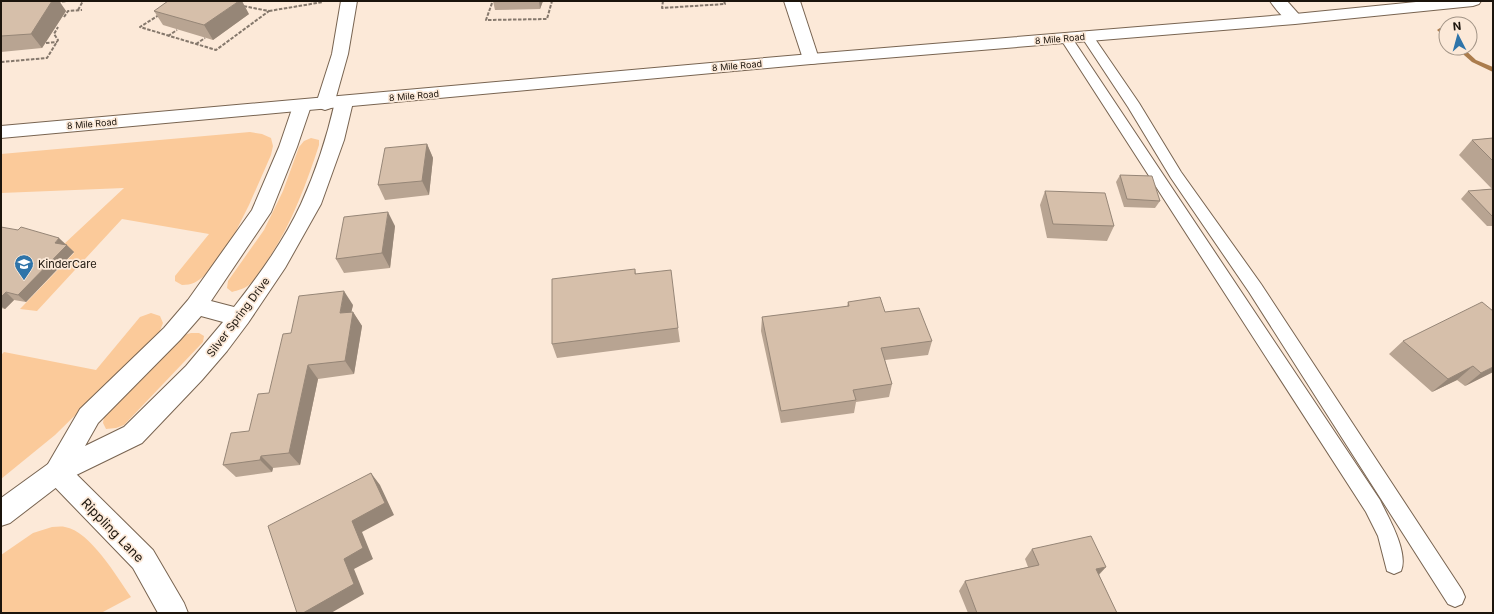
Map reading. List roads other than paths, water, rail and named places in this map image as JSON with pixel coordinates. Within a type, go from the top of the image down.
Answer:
[{"type":"main road","name":"Silver Spring Drive","points":[[1,514],[58,472],[133,435],[194,373],[240,317],[278,262],[311,204],[335,140],[335,103],[340,54],[348,1]]},
{"type":"main road","points":[[792,1],[811,59]]},
{"type":"main road","points":[[1278,1],[1295,19]]},
{"type":"main road","name":"8 Mile Road","points":[[1,132],[811,59],[1295,19],[1473,1]]},
{"type":"main road","name":"Silver Spring Drive","points":[[58,472],[89,416],[148,359],[196,306],[261,212],[288,147],[302,106]]},
{"type":"main road","points":[[196,306],[240,317]]},
{"type":"main road","name":"Rippling Lane","points":[[58,472],[142,559],[174,613]]},
{"type":"lane","points":[[1087,36],[1134,106],[1176,175],[1255,288],[1455,597]]},
{"type":"lane","points":[[1066,38],[1373,506],[1386,535],[1394,564]]},
{"type":"waterway","points":[[1468,56],[1474,61],[1493,70]]},
{"type":"place","name":"KinderCare","points":[[24,281]]}]
